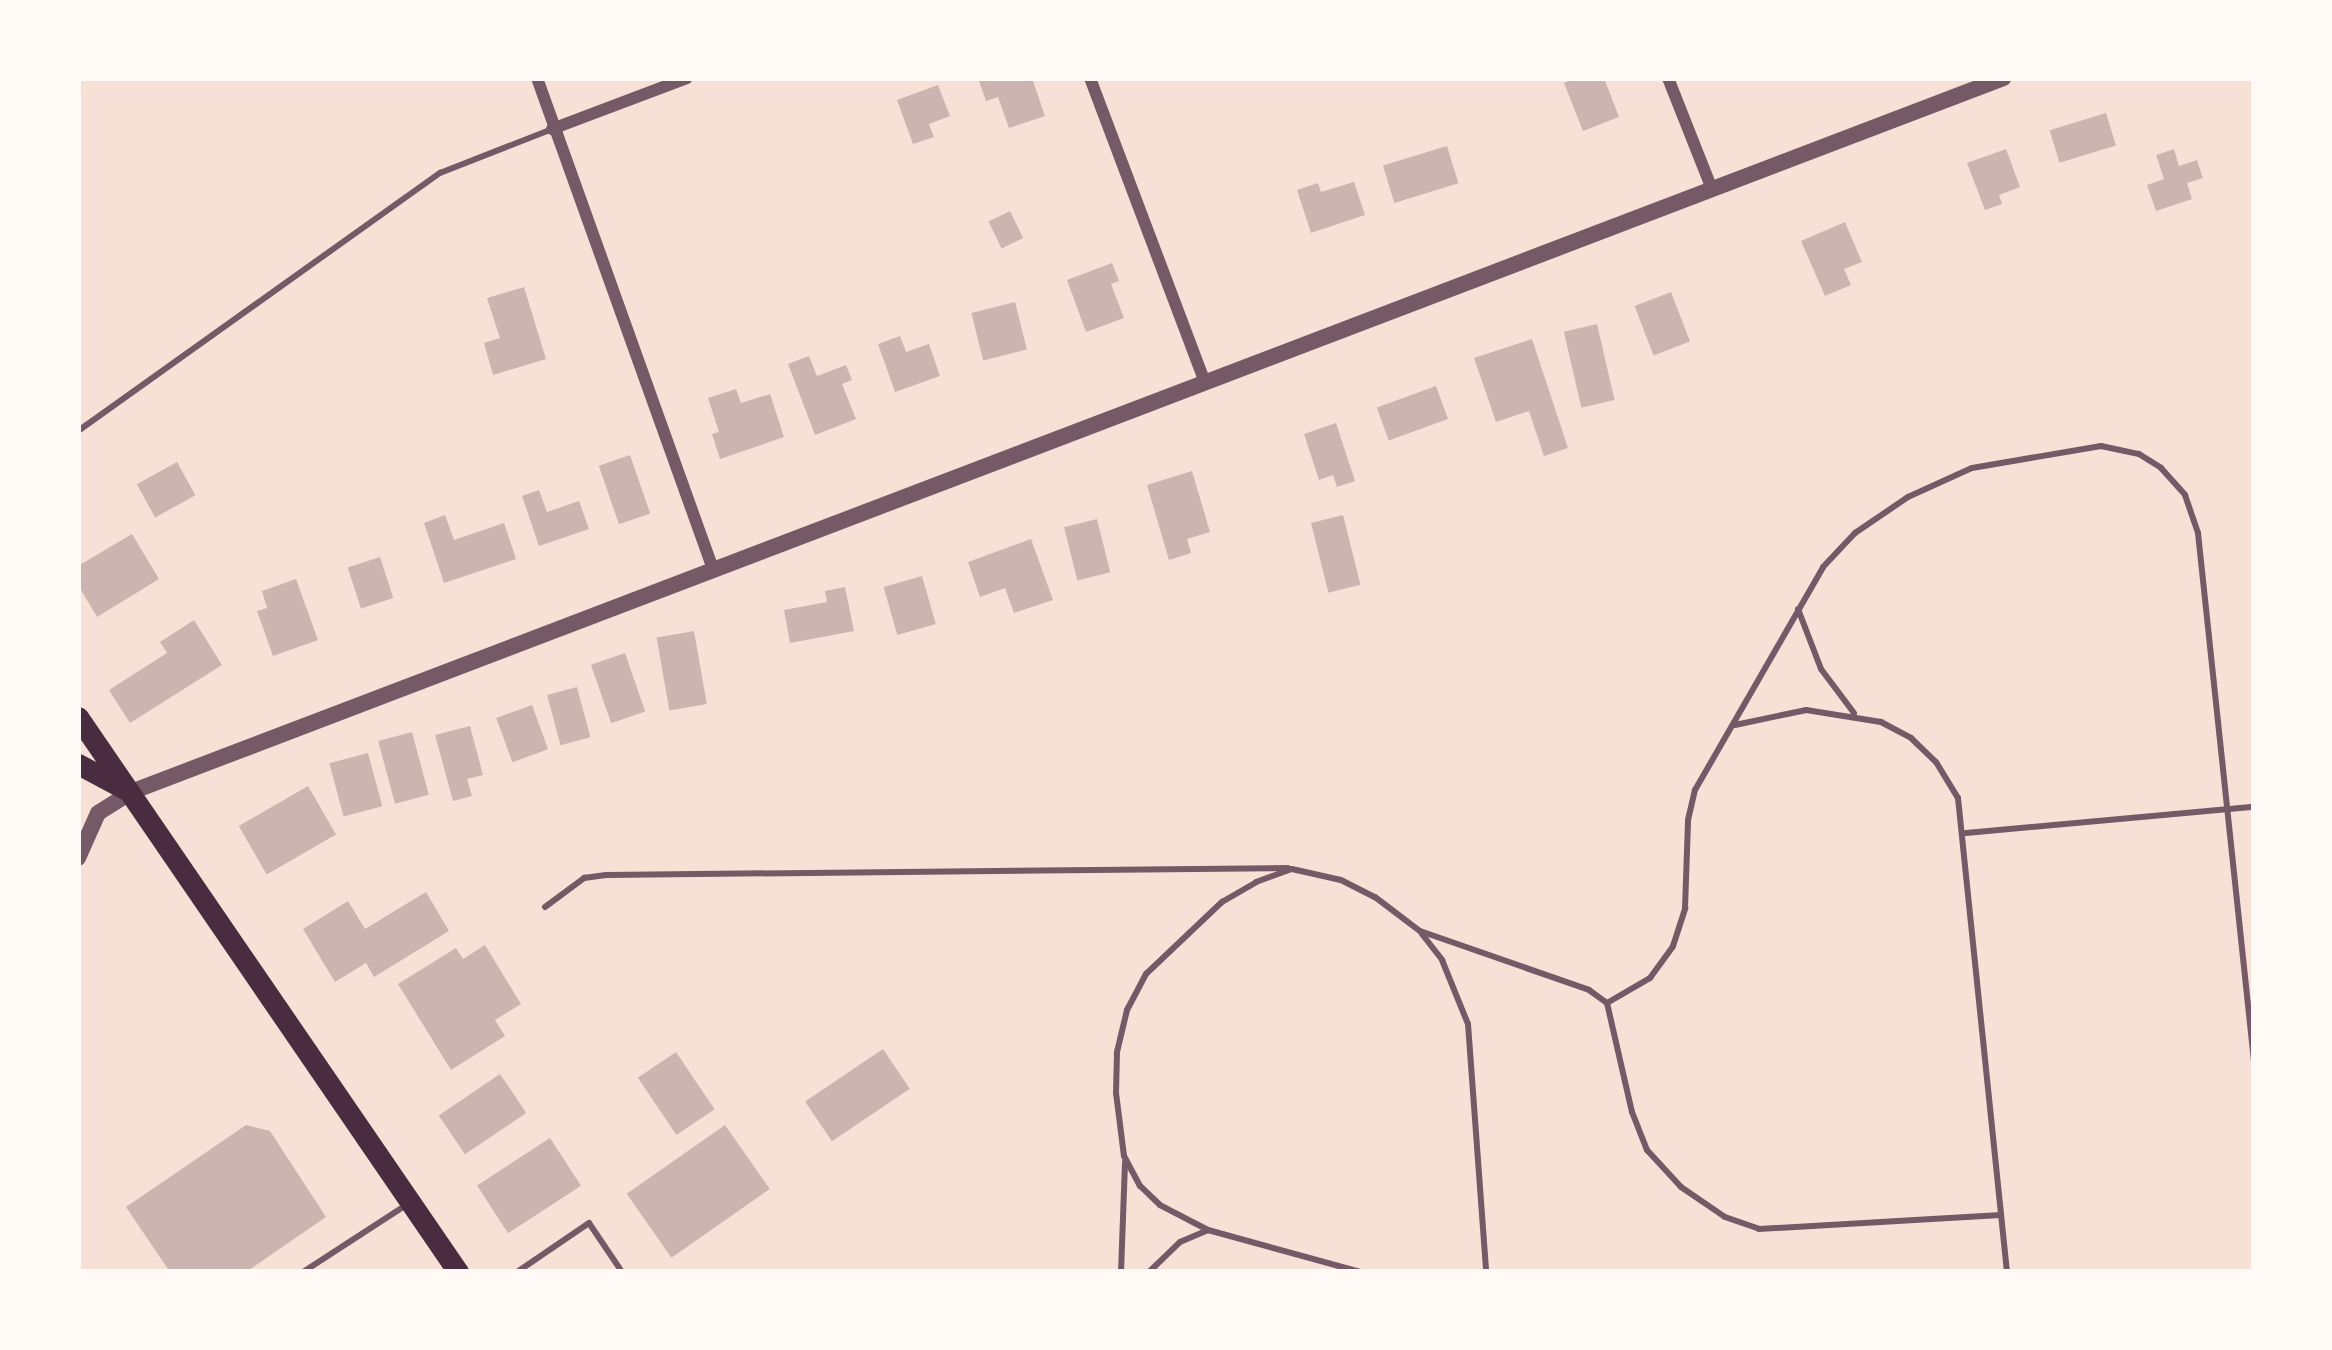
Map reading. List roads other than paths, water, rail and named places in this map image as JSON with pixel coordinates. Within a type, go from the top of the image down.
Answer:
[{"type":"main road","points":[[78,717],[458,1272]]},
{"type":"main road","points":[[78,764],[131,792]]},
{"type":"street","points":[[537,78],[713,569]]},
{"type":"street","points":[[552,129],[687,78]]},
{"type":"street","points":[[1090,78],[1205,382]]},
{"type":"street","points":[[1668,78],[1712,189]]},
{"type":"street","points":[[78,858],[98,813],[131,792],[2004,78]]},
{"type":"lane","points":[[78,431],[440,173],[552,129]]},
{"type":"lane","points":[[1607,1003],[1650,978],[1672,946],[1685,908],[1688,820],[1695,790],[1823,567],[1856,533],[1908,497],[1972,468],[2059,449],[2102,446],[2139,454],[2161,468],[2185,495],[2198,532],[2254,1061]]},
{"type":"lane","points":[[1798,610],[1821,669],[1856,716]]},
{"type":"lane","points":[[1731,726],[1806,710],[1856,716],[1911,738],[1936,762],[1958,798],[1966,833],[2006,1272]]},
{"type":"lane","points":[[1966,833],[2254,807]]},
{"type":"lane","points":[[1121,1272],[1124,1156],[1116,1093],[1117,1052],[1127,1010],[1146,974],[1222,902],[1292,868]]},
{"type":"lane","points":[[545,907],[584,878],[606,874],[1292,868],[1341,880],[1375,897],[1420,931],[1442,960],[1468,1024],[1486,1272]]},
{"type":"lane","points":[[1420,931],[1589,990],[1607,1003],[1616,1024],[1632,1112],[1647,1150],[1681,1187],[1725,1217],[1759,1229],[2001,1215]]},
{"type":"lane","points":[[1124,1156],[1140,1186],[1160,1205],[1208,1230],[1361,1272]]},
{"type":"lane","points":[[303,1272],[410,1202]]},
{"type":"lane","points":[[517,1272],[589,1223],[622,1272]]},
{"type":"lane","points":[[1149,1272],[1180,1242],[1208,1230]]}]
